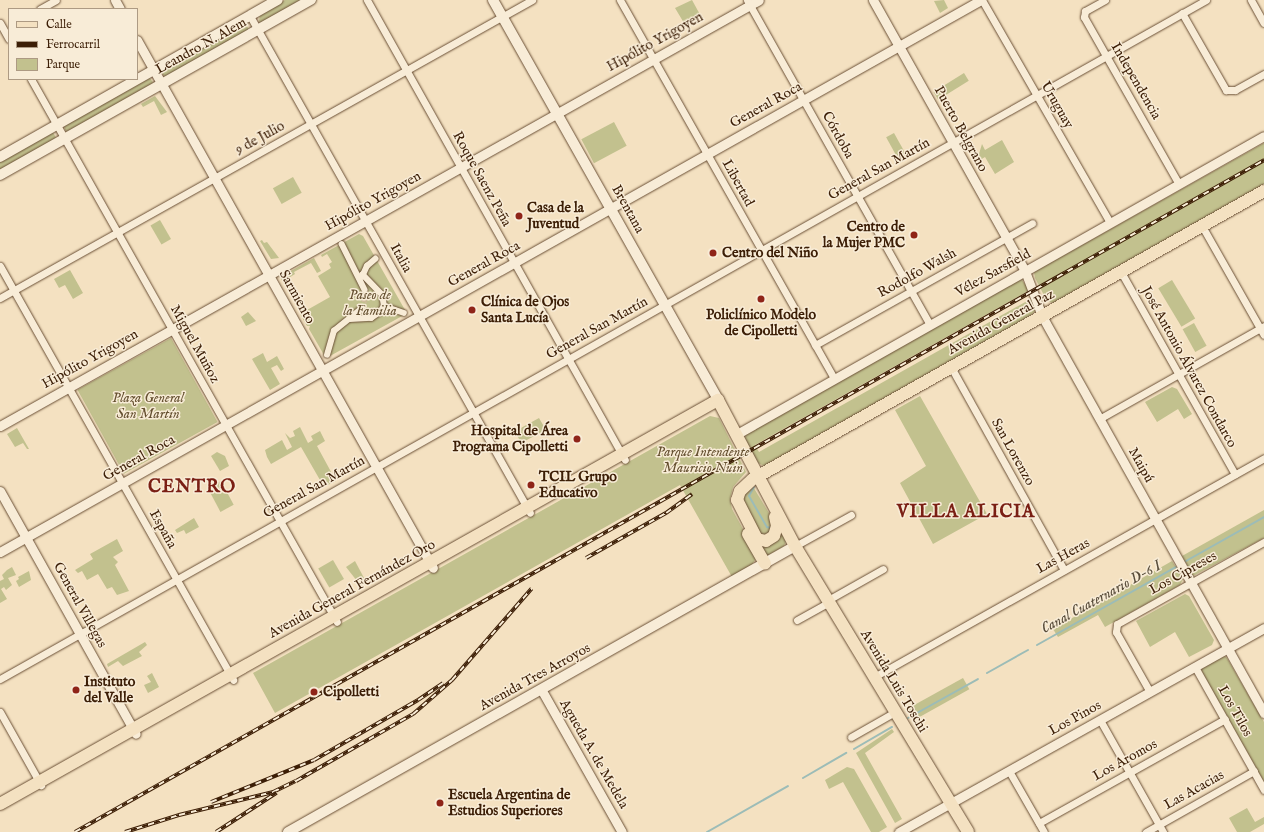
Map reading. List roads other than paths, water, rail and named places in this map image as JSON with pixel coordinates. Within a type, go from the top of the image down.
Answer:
[{"type":"main road","name":"Leandro N. Alem","points":[[138,79],[278,0]]},
{"type":"main road","name":"Leandro N. Alem","points":[[0,175],[311,0]]},
{"type":"main road","name":"Brentana","points":[[493,0],[664,305],[718,405],[736,434]]},
{"type":"main road","name":"Leandro N. Alem","points":[[0,157],[136,80]]},
{"type":"main road","name":"Avenida General Paz","points":[[764,563],[732,501],[737,486],[744,481],[755,478],[1264,191]]},
{"type":"main road","name":"Avenida General Fernández Oro","points":[[623,457],[656,442],[667,433],[718,405]]},
{"type":"main road","name":"Avenida General Fernández Oro","points":[[0,804],[41,784],[718,405]]},
{"type":"main road","name":"Avenida Luis Toschi","points":[[718,405],[724,421],[775,517],[788,540],[795,546]]},
{"type":"main road","name":"Avenida Luis Toschi","points":[[736,434],[755,478],[968,832]]},
{"type":"main road","points":[[755,478],[740,491],[737,500],[756,537],[764,541],[773,538],[777,529],[775,517]]},
{"type":"main road","name":"Avenida Tres Arroyos","points":[[289,832],[795,546]]},
{"type":"main road","name":"Avenida General Fernández Oro","points":[[0,811],[41,784]]},
{"type":"street","points":[[42,8],[56,0]]},
{"type":"street","name":"Roque Saenz Peña","points":[[367,0],[623,457]]},
{"type":"street","name":"9 de Julio","points":[[0,298],[532,0]]},
{"type":"street","name":"Libertad","points":[[620,0],[834,379]]},
{"type":"street","name":"Hipólito Yrigoyen","points":[[0,426],[557,114],[748,3],[759,0]]},
{"type":"street","name":"Puerto Belgrano","points":[[873,0],[1025,271]]},
{"type":"street","name":"General Roca","points":[[0,552],[982,0]]},
{"type":"street","name":"Uruguay","points":[[982,0],[1110,223]]},
{"type":"street","name":"Independencia","points":[[1105,0],[1084,15],[1180,184]]},
{"type":"street","name":"General San Martín","points":[[0,679],[1206,0]]},
{"type":"street","points":[[1251,0],[1264,23]]},
{"type":"street","name":"Córdoba","points":[[748,3],[930,325]]},
{"type":"street","points":[[1182,13],[1228,91],[1235,90],[1264,74]]},
{"type":"street","name":"Italia","points":[[250,16],[528,511]]},
{"type":"street","points":[[3,28],[8,37]]},
{"type":"street","name":"Sarmiento","points":[[138,42],[431,565]]},
{"type":"street","name":"Miguel Muñoz","points":[[32,80],[335,619]]},
{"type":"street","name":"Vélez Sarsfield","points":[[736,434],[1264,136]]},
{"type":"street","name":"Rodolfo Walsh","points":[[815,345],[1032,223]]},
{"type":"street","points":[[1202,226],[1262,327],[1264,335]]},
{"type":"street","points":[[342,244],[362,277],[382,295],[384,306],[380,312],[371,318],[350,319]]},
{"type":"street","points":[[365,290],[362,277],[367,266],[375,259]]},
{"type":"street","name":"España","points":[[0,266],[231,678]]},
{"type":"street","name":"Maipú","points":[[1025,271],[1099,419],[1264,713]]},
{"type":"street","name":"José Antonio Álvarez Condarco","points":[[1121,272],[1235,474]]},
{"type":"street","points":[[384,306],[404,312]]},
{"type":"street","points":[[327,355],[334,331],[360,310]]},
{"type":"street","points":[[1099,419],[1262,327]]},
{"type":"street","name":"San Lorenzo","points":[[951,368],[1064,570]]},
{"type":"street","name":"Las Heras","points":[[874,677],[1264,458]]},
{"type":"street","name":"General Villegas","points":[[0,491],[135,731]]},
{"type":"street","points":[[795,546],[851,515]]},
{"type":"street","name":"Los Cipreses","points":[[1150,692],[1115,627],[1264,542]]},
{"type":"street","points":[[797,620],[883,569]]},
{"type":"street","name":"Los Pinos","points":[[899,832],[1264,628]]},
{"type":"street","name":"Los Tilos","points":[[1195,667],[1264,790]]},
{"type":"street","name":"Agueda A. de Medela","points":[[541,689],[622,832]]},
{"type":"street","points":[[0,712],[41,784]]},
{"type":"street","points":[[851,737],[895,712]]},
{"type":"street","name":"Los Aromos","points":[[1039,823],[1224,719]]},
{"type":"street","points":[[1100,720],[1163,832]]},
{"type":"street","points":[[1009,771],[1044,832]]},
{"type":"street","name":"Las Acacias","points":[[1146,832],[1254,771]]},
{"type":"waterway","points":[[754,487],[749,496],[767,527],[771,528]]},
{"type":"waterway","name":"Canal Cuaternario D-6 I","points":[[1186,561],[1264,517]]},
{"type":"waterway","name":"Canal Cuaternario D-6 I","points":[[1037,645],[1176,567]]},
{"type":"waterway","name":"Canal Cuaternario D-6 I","points":[[987,673],[1028,650]]},
{"type":"waterway","name":"Canal Cuaternario D-6 I","points":[[908,718],[978,679]]},
{"type":"waterway","name":"Canal Cuaternario D-6 I","points":[[854,749],[892,727]]},
{"type":"waterway","name":"Canal Cuaternario D-6 I","points":[[803,778],[846,753]]},
{"type":"waterway","name":"Canal Cuaternario D-6 I","points":[[707,832],[788,786]]},
{"type":"tunnel","points":[[360,310],[364,301],[365,290]]},
{"type":"railway","points":[[75,832],[1264,160]]},
{"type":"railway","points":[[586,558],[666,513],[692,494]]},
{"type":"railway","points":[[125,832],[179,815],[273,792],[296,781],[413,714],[452,680],[531,589]]},
{"type":"railway","points":[[211,802],[314,760],[418,700],[443,683]]},
{"type":"railway","points":[[216,832],[276,793]]},
{"type":"place","name":"Casa de la Juventud","points":[[519,216]]},
{"type":"place","name":"Centro de la Mujer PMC","points":[[914,235]]},
{"type":"place","name":"Centro del Niño","points":[[713,253]]},
{"type":"place","name":"Policlínico Modelo de Cipolletti","points":[[761,299]]},
{"type":"place","name":"Clínica de Ojos Santa Lucía","points":[[472,310]]},
{"type":"place","name":"Hospital de Área Programa Cipolletti","points":[[577,439]]},
{"type":"place","name":"TCIL Grupo Educativo","points":[[531,485]]},
{"type":"place","name":"Instituto del Valle","points":[[76,690]]},
{"type":"place","name":"Cipolletti","points":[[314,692]]},
{"type":"place","name":"Escuela Argentina de Estudios Superiores","points":[[440,803]]},
{"type":"district","name":"CENTRO","points":[[192,488]]},
{"type":"district","name":"VILLA ALICIA","points":[[966,513]]},
{"type":"park label","name":"Paseo de la Familia","points":[[370,304]]},
{"type":"park label","name":"Plaza General San Martín","points":[[148,406]]},
{"type":"park label","name":"Parque Intendente Mauricio Nuin","points":[[703,460]]}]
